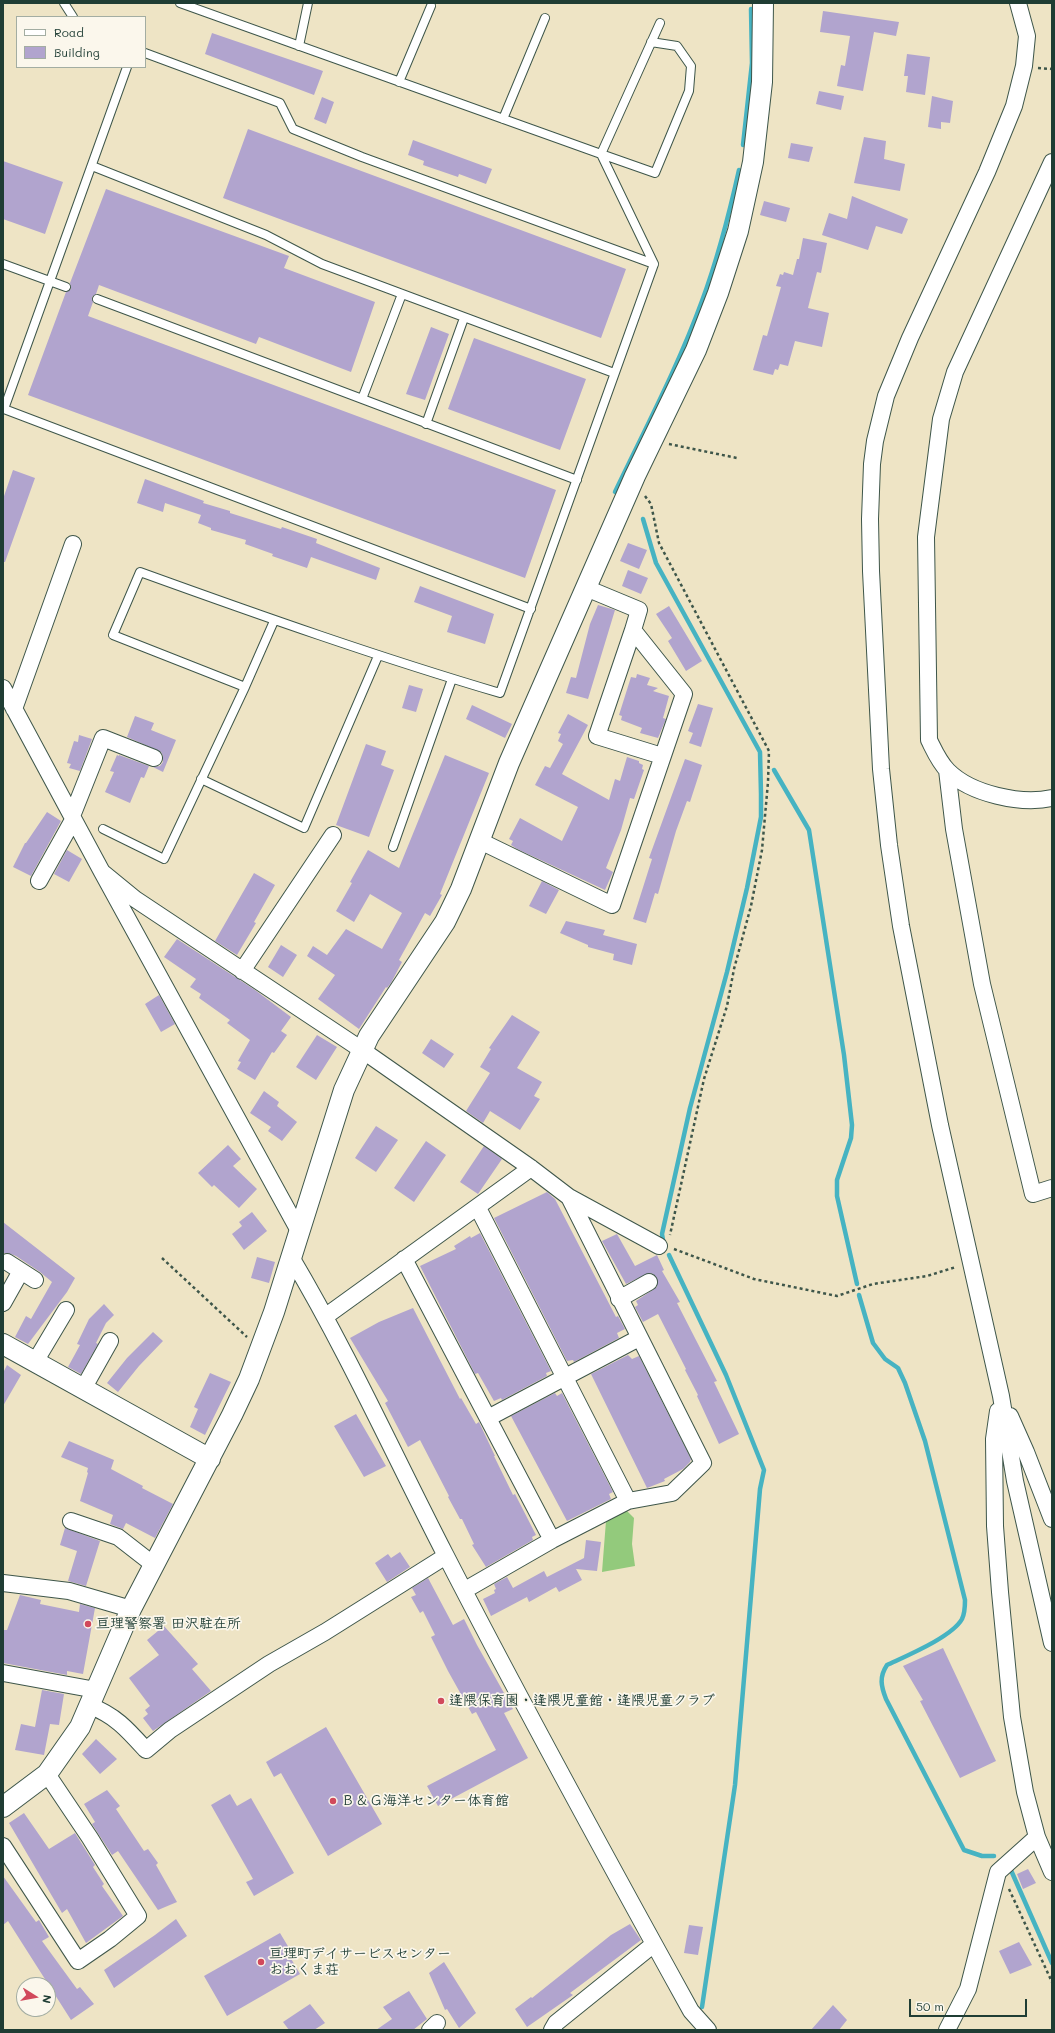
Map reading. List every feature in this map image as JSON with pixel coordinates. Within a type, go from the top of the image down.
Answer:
[{"type":"street","points":[[3,1807],[47,1774],[80,1727],[131,1608],[210,1460],[249,1379],[291,1257],[344,1090],[362,1050],[390,1004],[445,922],[461,889],[509,763],[633,481],[696,350],[718,293],[738,231],[753,162],[760,96],[763,3]]},
{"type":"street","points":[[1018,3],[1027,36],[1024,66],[1014,106],[987,172],[894,372],[875,441],[871,491],[873,637],[881,769],[888,845],[917,1016],[969,1262],[1000,1396],[1015,1480],[1052,1643]]},
{"type":"street","points":[[1052,162],[955,372],[941,419],[926,537],[928,740],[947,770],[961,782],[992,794],[1020,800],[1043,800],[1052,798]]},
{"type":"street","points":[[14,709],[73,544]]},
{"type":"street","points":[[586,588],[639,610],[597,736],[662,756]]},
{"type":"street","points":[[480,841],[612,905],[684,694],[632,630]]},
{"type":"street","points":[[3,688],[299,1231]]},
{"type":"street","points":[[39,881],[73,818],[104,738],[154,758]]},
{"type":"street","points":[[947,770],[954,829],[982,984],[1033,1194],[1052,1188]]},
{"type":"street","points":[[242,971],[333,835]]},
{"type":"street","points":[[102,872],[134,899],[362,1050],[531,1168],[569,1197],[664,1247]]},
{"type":"street","points":[[326,1316],[404,1259],[478,1208],[531,1168]]},
{"type":"street","points":[[465,1590],[552,1540],[628,1501],[672,1493],[703,1463],[619,1299],[569,1197]]},
{"type":"street","points":[[478,1208],[628,1501]]},
{"type":"street","points":[[291,1257],[326,1316],[446,1556],[575,1800],[691,2011],[708,2030]]},
{"type":"street","points":[[404,1259],[552,1540]]},
{"type":"street","points":[[7,1262],[35,1280]]},
{"type":"street","points":[[3,1303],[21,1271]]},
{"type":"street","points":[[619,1299],[650,1282]]},
{"type":"street","points":[[35,1362],[66,1310]]},
{"type":"street","points":[[488,1418],[564,1376],[639,1338]]},
{"type":"street","points":[[83,1389],[110,1341]]},
{"type":"street","points":[[3,1344],[210,1460]]},
{"type":"street","points":[[1000,1396],[1026,1452],[1052,1519]]},
{"type":"street","points":[[1000,1396],[994,1439],[993,1474],[1000,1592],[1012,1717],[1026,1792],[1037,1837],[1052,1872]]},
{"type":"street","points":[[71,1521],[118,1537],[154,1565]]},
{"type":"street","points":[[3,1673],[93,1698],[106,1712],[119,1721],[146,1750],[170,1730],[269,1664],[325,1632],[446,1556]]},
{"type":"street","points":[[3,1583],[69,1591],[131,1608]]},
{"type":"street","points":[[3,1846],[78,1961],[138,1916],[90,1838],[47,1774]]},
{"type":"street","points":[[947,2030],[959,2009],[970,1983],[998,1872],[1037,1837]]},
{"type":"street","points":[[557,2028],[654,1944]]},
{"type":"lane","points":[[64,3],[72,16]]},
{"type":"lane","points":[[180,3],[655,173],[689,91],[691,66],[677,46],[651,42]]},
{"type":"lane","points":[[299,46],[308,3]]},
{"type":"lane","points":[[399,82],[431,6]]},
{"type":"lane","points":[[503,119],[545,18]]},
{"type":"lane","points":[[245,687],[113,635],[140,572],[274,621],[378,656],[500,693],[578,480],[614,373],[654,264],[601,154],[660,23]]},
{"type":"lane","points":[[146,53],[280,103],[293,129],[300,132],[362,157],[654,264]]},
{"type":"lane","points":[[127,68],[4,409],[531,609]]},
{"type":"lane","points":[[92,166],[266,235],[322,264],[614,373]]},
{"type":"lane","points":[[3,264],[66,287]]},
{"type":"lane","points":[[362,399],[402,294]]},
{"type":"lane","points":[[97,299],[578,480]]},
{"type":"lane","points":[[426,424],[464,318]]},
{"type":"lane","points":[[103,829],[164,859],[245,687],[274,621]]},
{"type":"lane","points":[[201,779],[304,828],[378,656]]},
{"type":"lane","points":[[393,847],[452,679]]},
{"type":"path","points":[[652,440],[737,458]]},
{"type":"path","points":[[633,481],[651,504],[659,543],[769,751],[762,850],[751,906],[734,970],[727,1006],[704,1079],[664,1247],[754,1279],[837,1296],[873,1284],[927,1276],[969,1262]]},
{"type":"path","points":[[162,1258],[260,1349]]},
{"type":"path","points":[[996,1879],[1005,1882],[1052,1982]]},
{"type":"green space","points":[[626,1510],[634,1518],[632,1544],[635,1566],[602,1572],[606,1521]]},
{"type":"building","points":[[823,11],[899,22],[896,36],[874,32],[863,91],[837,86],[841,65],[845,66],[850,36],[820,32]]},
{"type":"building","points":[[212,33],[323,71],[314,95],[205,54]]},
{"type":"building","points":[[907,54],[930,57],[925,95],[906,92],[908,76],[904,76]]},
{"type":"building","points":[[819,91],[844,96],[841,110],[816,104]]},
{"type":"building","points":[[932,96],[953,101],[950,123],[941,122],[941,129],[928,127]]},
{"type":"building","points":[[322,97],[334,102],[326,124],[314,119]]},
{"type":"building","points":[[248,129],[626,269],[601,338],[223,198]]},
{"type":"building","points":[[864,137],[886,141],[884,159],[905,164],[900,191],[854,183]]},
{"type":"building","points":[[413,140],[492,169],[486,184],[459,174],[458,177],[423,165],[424,161],[408,155]]},
{"type":"building","points":[[791,143],[813,147],[809,162],[788,158]]},
{"type":"building","points":[[3,161],[63,182],[45,234],[3,219]]},
{"type":"building","points":[[106,189],[289,256],[284,268],[375,302],[351,372],[259,337],[256,344],[99,285],[96,294],[92,297],[93,302],[88,316],[556,490],[525,578],[28,395],[66,292],[71,289],[70,283]]},
{"type":"building","points":[[852,196],[908,219],[902,234],[876,226],[868,250],[822,235],[829,213],[847,219]]},
{"type":"building","points":[[764,201],[790,208],[786,222],[760,215]]},
{"type":"building","points":[[803,238],[827,243],[821,273],[817,272],[808,308],[829,313],[822,347],[795,341],[788,366],[780,364],[778,370],[775,369],[773,375],[753,370],[763,335],[767,336],[781,287],[776,286],[780,274],[783,275],[784,272],[793,275],[797,259],[799,259]]},
{"type":"building","points":[[431,327],[449,334],[425,400],[406,394]]},
{"type":"building","points":[[474,338],[586,379],[560,450],[448,409]]},
{"type":"building","points":[[13,470],[35,478],[5,562],[3,562],[3,499]]},
{"type":"building","points":[[145,479],[204,501],[203,503],[230,511],[230,513],[281,529],[282,527],[317,539],[316,543],[380,568],[376,580],[311,557],[307,568],[272,556],[273,554],[245,544],[246,540],[211,530],[211,528],[198,523],[201,515],[165,503],[163,512],[137,503]]},
{"type":"building","points":[[628,543],[647,550],[639,569],[620,561]]},
{"type":"building","points":[[628,570],[648,578],[641,594],[622,586]]},
{"type":"building","points":[[420,586],[494,614],[485,644],[447,632],[452,616],[414,602]]},
{"type":"building","points":[[598,605],[615,610],[588,699],[566,693],[571,677],[576,678],[590,624]]},
{"type":"building","points":[[669,606],[702,661],[686,671],[668,641],[672,638],[656,614]]},
{"type":"building","points":[[637,674],[650,678],[647,685],[658,688],[653,691],[669,696],[663,718],[666,719],[658,738],[640,733],[642,728],[621,720],[622,716],[619,715],[631,677],[636,678]]},
{"type":"building","points":[[409,685],[423,689],[416,712],[402,708]]},
{"type":"building","points":[[698,704],[713,708],[701,747],[689,743],[693,733],[688,731]]},
{"type":"building","points":[[472,705],[512,724],[505,738],[466,719]]},
{"type":"building","points":[[568,714],[588,725],[562,774],[609,800],[615,779],[620,781],[627,757],[639,761],[639,763],[643,765],[642,769],[644,770],[634,799],[630,798],[621,830],[606,868],[613,872],[605,890],[517,849],[511,845],[513,841],[509,839],[520,818],[562,841],[578,807],[535,785],[545,766],[550,768],[563,744],[558,741],[561,734],[558,733]]},
{"type":"building","points":[[135,716],[154,723],[151,730],[176,740],[163,772],[153,767],[160,766],[163,762],[161,752],[127,737]]},
{"type":"building","points":[[79,735],[92,739],[80,771],[69,768],[71,764],[67,763],[74,741],[78,742]]},
{"type":"building","points":[[366,744],[386,751],[381,765],[394,770],[369,837],[336,825]]},
{"type":"building","points":[[117,755],[149,766],[144,778],[141,777],[130,803],[105,792],[114,772],[110,771]]},
{"type":"building","points":[[445,755],[489,773],[440,894],[442,895],[430,916],[425,913],[399,960],[402,962],[391,983],[387,988],[386,987],[359,1029],[318,999],[335,975],[307,956],[313,946],[327,955],[346,929],[382,949],[402,913],[370,894],[354,922],[336,911],[368,850],[399,868]]},
{"type":"building","points":[[685,759],[702,765],[690,802],[687,801],[676,831],[658,894],[655,893],[646,923],[633,919],[652,859],[649,858]]},
{"type":"building","points":[[47,812],[61,821],[31,876],[13,867],[25,843]]},
{"type":"building","points":[[67,850],[82,859],[69,882],[54,874]]},
{"type":"building","points":[[254,873],[275,885],[254,922],[256,923],[237,955],[215,941]]},
{"type":"building","points":[[542,881],[559,890],[546,914],[529,906]]},
{"type":"building","points":[[566,921],[605,930],[603,935],[637,944],[632,965],[613,960],[614,954],[588,947],[588,945],[560,933]]},
{"type":"building","points":[[177,939],[255,990],[291,1017],[281,1031],[287,1035],[274,1053],[272,1052],[255,1080],[237,1069],[241,1062],[238,1061],[250,1040],[227,1023],[230,1020],[199,998],[201,994],[190,987],[196,979],[164,957]]},
{"type":"building","points":[[281,945],[297,955],[283,977],[268,967]]},
{"type":"building","points":[[159,995],[175,1024],[161,1032],[145,1004]]},
{"type":"building","points":[[512,1015],[540,1032],[517,1068],[542,1082],[534,1096],[540,1099],[520,1130],[490,1111],[483,1123],[466,1111],[490,1073],[480,1067],[491,1049],[489,1048]]},
{"type":"building","points":[[317,1035],[337,1047],[316,1080],[296,1067]]},
{"type":"building","points":[[431,1039],[454,1054],[444,1068],[422,1053]]},
{"type":"building","points":[[264,1091],[279,1102],[277,1106],[297,1122],[282,1141],[268,1131],[271,1127],[250,1113]]},
{"type":"building","points":[[376,1126],[398,1140],[376,1172],[355,1158]]},
{"type":"building","points":[[426,1141],[446,1155],[414,1202],[394,1188]]},
{"type":"building","points":[[228,1145],[241,1159],[233,1166],[257,1189],[239,1208],[214,1185],[212,1187],[198,1173]]},
{"type":"building","points":[[484,1146],[502,1159],[478,1194],[460,1182]]},
{"type":"building","points":[[547,1192],[555,1199],[616,1317],[618,1316],[625,1329],[617,1333],[619,1338],[574,1362],[573,1360],[567,1361],[494,1218]]},
{"type":"building","points":[[252,1212],[267,1231],[244,1250],[232,1234],[242,1226],[239,1222]]},
{"type":"building","points":[[3,1222],[75,1278],[67,1292],[28,1344],[15,1337],[26,1316],[31,1319],[52,1282],[16,1256],[3,1253]]},
{"type":"building","points":[[480,1233],[551,1371],[546,1373],[547,1376],[502,1400],[501,1398],[494,1401],[478,1373],[475,1374],[420,1266],[456,1249],[454,1246],[470,1236],[471,1238]]},
{"type":"building","points":[[617,1234],[635,1266],[657,1255],[664,1270],[662,1271],[680,1302],[677,1303],[717,1381],[714,1382],[739,1434],[719,1444],[697,1396],[698,1395],[685,1370],[686,1369],[658,1314],[643,1322],[635,1307],[638,1305],[636,1301],[657,1287],[657,1278],[653,1274],[649,1273],[626,1284],[602,1241]]},
{"type":"building","points":[[257,1257],[275,1262],[269,1283],[251,1278]]},
{"type":"building","points":[[104,1304],[114,1315],[106,1323],[96,1343],[98,1344],[81,1374],[68,1367],[80,1345],[77,1344],[89,1319]]},
{"type":"building","points":[[413,1308],[460,1399],[461,1398],[476,1424],[479,1422],[513,1495],[515,1494],[536,1535],[532,1537],[533,1540],[486,1567],[472,1545],[474,1544],[462,1519],[460,1519],[448,1497],[449,1496],[420,1440],[408,1447],[385,1403],[388,1401],[350,1338],[379,1322]]},
{"type":"building","points":[[153,1332],[163,1341],[139,1366],[118,1392],[107,1383],[127,1358]]},
{"type":"building","points":[[628,1355],[632,1359],[639,1356],[691,1459],[683,1469],[664,1479],[665,1481],[647,1488],[591,1374]]},
{"type":"building","points":[[7,1365],[21,1375],[3,1406],[3,1373]]},
{"type":"building","points":[[210,1373],[231,1382],[205,1435],[190,1427],[198,1409],[194,1407]]},
{"type":"building","points":[[555,1393],[557,1396],[562,1393],[613,1492],[609,1494],[611,1499],[567,1521],[511,1416]]},
{"type":"building","points":[[356,1414],[386,1466],[364,1477],[334,1426]]},
{"type":"building","points":[[69,1441],[114,1460],[111,1469],[143,1486],[142,1488],[173,1504],[155,1538],[126,1523],[123,1529],[110,1524],[113,1515],[80,1501],[88,1468],[61,1457]]},
{"type":"building","points":[[65,1528],[100,1541],[86,1586],[68,1581],[77,1551],[60,1545]]},
{"type":"building","points":[[586,1540],[601,1542],[597,1571],[576,1569],[582,1580],[559,1592],[556,1587],[529,1602],[527,1597],[491,1616],[483,1599],[495,1593],[494,1590],[496,1589],[494,1584],[507,1577],[513,1588],[544,1571],[547,1577],[584,1558]]},
{"type":"building","points":[[400,1552],[410,1567],[387,1582],[375,1563],[388,1554],[391,1558]]},
{"type":"building","points":[[428,1578],[453,1625],[464,1619],[513,1709],[504,1713],[528,1758],[438,1806],[427,1786],[496,1750],[476,1712],[472,1714],[448,1671],[431,1637],[435,1635],[423,1611],[420,1613],[411,1597],[416,1595],[412,1588]]},
{"type":"building","points":[[20,1595],[41,1600],[40,1604],[79,1612],[80,1604],[95,1608],[83,1674],[67,1671],[67,1675],[3,1663],[3,1630],[7,1630]]},
{"type":"building","points":[[164,1626],[198,1664],[192,1669],[211,1691],[153,1731],[143,1718],[148,1714],[145,1710],[150,1706],[129,1678],[159,1655],[147,1640]]},
{"type":"building","points":[[943,1648],[996,1761],[960,1778],[920,1701],[923,1700],[903,1666]]},
{"type":"building","points":[[42,1690],[64,1694],[59,1725],[50,1724],[44,1755],[15,1750],[21,1724],[35,1727]]},
{"type":"building","name":"Ｂ＆Ｇ海洋センター体育館","points":[[326,1727],[382,1824],[328,1856],[281,1773],[274,1777],[266,1762]]},
{"type":"building","points":[[96,1739],[117,1759],[100,1774],[82,1754]]},
{"type":"building","points":[[107,1790],[120,1806],[116,1809],[144,1851],[148,1849],[158,1863],[156,1865],[177,1902],[158,1910],[118,1851],[112,1855],[92,1824],[95,1822],[84,1804]]},
{"type":"building","points":[[230,1794],[237,1806],[251,1798],[294,1873],[254,1896],[246,1882],[253,1879],[211,1805]]},
{"type":"building","points":[[24,1813],[49,1849],[75,1833],[95,1865],[93,1867],[104,1884],[102,1886],[123,1916],[86,1943],[67,1909],[62,1913],[9,1823]]},
{"type":"building","points":[[1028,1869],[1036,1883],[1023,1889],[1017,1874]]},
{"type":"building","points":[[3,1876],[36,1922],[39,1920],[49,1937],[42,1941],[77,1989],[80,1987],[94,2004],[71,2020],[56,1996],[56,1977],[44,1977],[8,1921],[3,1925]]},
{"type":"building","points":[[176,1919],[187,1936],[114,1988],[104,1970]]},
{"type":"building","points":[[630,1924],[641,1940],[570,1993],[573,1995],[527,2027],[515,2009],[531,1997],[532,1998],[611,1935]]},
{"type":"building","points":[[689,1925],[703,1927],[698,1955],[684,1953]]},
{"type":"building","name":"亘理町デイサービスセンター おおくま荘","points":[[280,1933],[289,1948],[286,1950],[300,1974],[227,2016],[204,1976]]},
{"type":"building","points":[[1019,1942],[1032,1965],[1010,1974],[999,1951]]},
{"type":"building","points":[[444,1962],[476,2013],[459,2028],[447,2009],[445,2010],[429,1973]]},
{"type":"building","points":[[409,1991],[427,2019],[413,2030],[376,2030],[392,2019],[383,2007]]},
{"type":"building","points":[[310,2004],[325,2023],[314,2030],[289,2030],[283,2022]]},
{"type":"building","points":[[833,2005],[847,2020],[839,2030],[811,2030]]},
{"type":"waterway","points":[[743,145],[752,63],[751,9]]},
{"type":"waterway","points":[[615,492],[661,398],[693,326],[718,253],[739,170]]},
{"type":"waterway","points":[[643,519],[656,563],[760,752],[761,817],[747,888],[727,972],[690,1108],[662,1234],[663,1240]]},
{"type":"waterway","points":[[774,770],[809,830],[844,1055],[852,1125],[851,1138],[837,1180],[837,1196],[857,1284]]},
{"type":"waterway","points":[[669,1255],[726,1375],[764,1470],[760,1489],[735,1785],[702,2007]]},
{"type":"waterway","points":[[859,1295],[873,1343],[885,1359],[898,1368],[905,1383],[925,1441],[965,1600],[962,1619],[949,1633],[887,1665],[884,1669],[882,1678],[883,1690],[886,1699],[964,1850],[982,1856],[994,1856]]},
{"type":"waterway","points":[[1010,1868],[1052,1963]]},
{"type":"place","name":"亘理警察署 田沢駐在所","points":[[88,1624]]},
{"type":"place","name":"逢隈保育園・逢隈児童館・逢隈児童クラブ","points":[[441,1701]]},
{"type":"place","name":"Ｂ＆Ｇ海洋センター体育館","points":[[333,1801]]},
{"type":"place","name":"亘理町デイサービスセンター おおくま荘","points":[[261,1962]]}]
